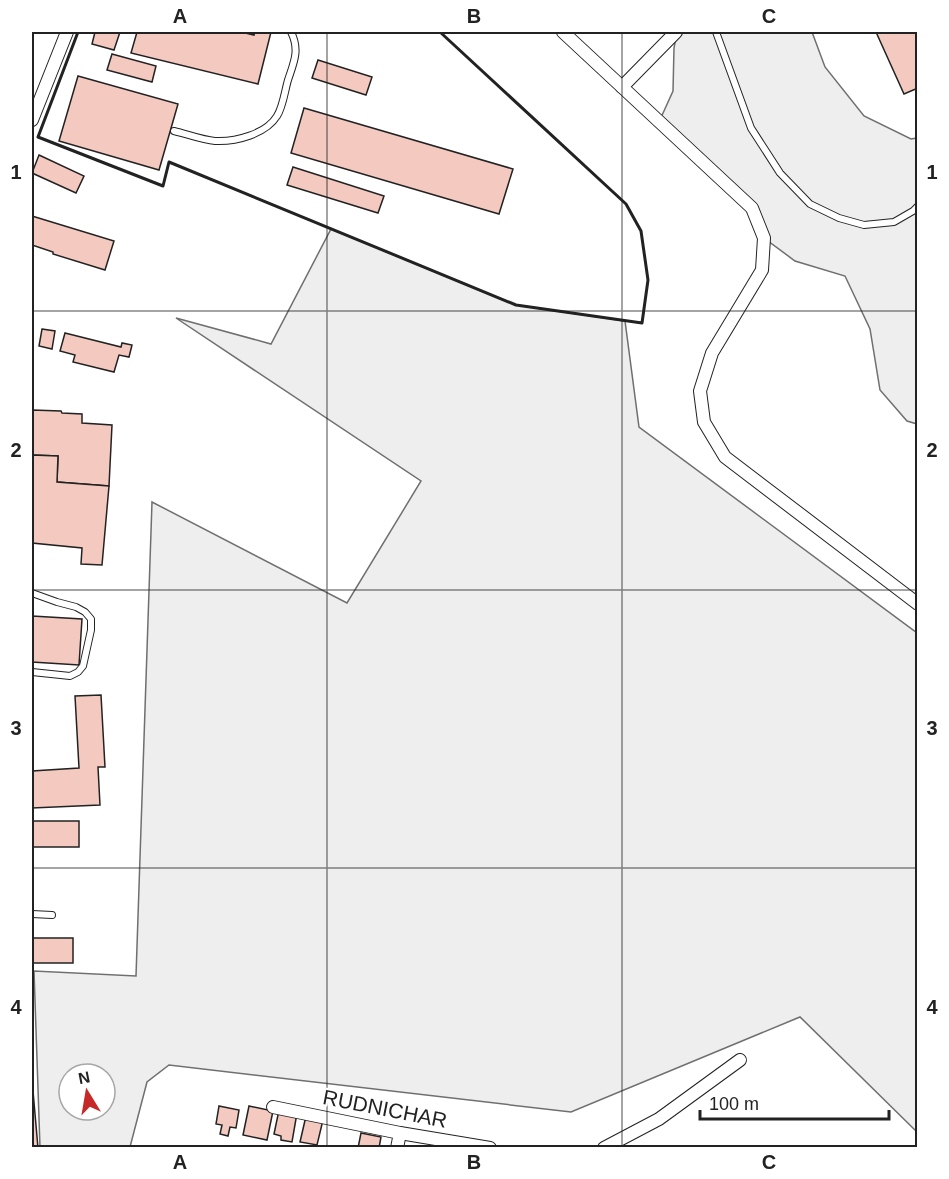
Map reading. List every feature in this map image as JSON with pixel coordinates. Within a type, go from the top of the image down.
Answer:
[{"type":"street","points":[[32,120],[67,32]]},
{"type":"street","points":[[562,32],[752,208],[764,238],[762,270],[712,353],[700,391],[704,422],[725,457],[918,604]]},
{"type":"street","points":[[622,87],[676,32]]},
{"type":"street","points":[[604,1148],[659,1119],[740,1060]]},
{"type":"street","name":"RUDNICHAR","points":[[273,1107],[400,1133],[490,1148]]},
{"type":"street","points":[[397,1148],[400,1133]]},
{"type":"lane","points":[[174,131],[214,141],[254,134],[267,127],[278,115],[297,53],[291,32]]},
{"type":"lane","points":[[716,32],[751,128],[780,173],[810,204],[839,218],[864,225],[894,222],[918,206]]},
{"type":"lane","points":[[32,593],[76,607],[91,619],[91,630],[83,666],[78,672],[70,675],[32,672]]},
{"type":"lane","points":[[32,914],[52,915]]},
{"type":"shaded area","points":[[677,32],[812,32],[825,67],[864,116],[911,139],[917,138],[917,424],[907,421],[880,390],[870,329],[845,276],[795,261],[764,238],[752,208],[659,122],[673,91],[674,48]]},
{"type":"shaded area","points":[[331,229],[516,305],[625,321],[639,427],[917,633],[917,1132],[800,1017],[571,1112],[169,1065],[147,1082],[130,1147],[40,1147],[34,971],[136,976],[152,502],[347,603],[421,481],[176,318],[271,344]]},
{"type":"building","points":[[95,32],[120,32],[114,50],[92,44]]},
{"type":"building","points":[[137,32],[241,32],[254,35],[255,32],[271,32],[258,84],[131,53]]},
{"type":"building","points":[[876,32],[916,32],[918,35],[918,88],[904,94]]},
{"type":"building","points":[[112,54],[156,66],[152,82],[107,70]]},
{"type":"building","points":[[318,60],[372,77],[366,95],[312,78]]},
{"type":"building","points":[[78,76],[178,104],[159,170],[59,141]]},
{"type":"building","points":[[304,108],[513,169],[499,214],[291,153]]},
{"type":"building","points":[[39,155],[84,176],[76,193],[32,173]]},
{"type":"building","points":[[293,167],[384,196],[378,213],[287,185]]},
{"type":"building","points":[[32,216],[114,241],[105,270],[32,245]]},
{"type":"building","points":[[42,329],[55,331],[52,349],[39,346]]},
{"type":"building","points":[[65,333],[121,347],[122,343],[132,345],[129,357],[119,355],[114,372],[73,362],[75,355],[60,351]]},
{"type":"building","points":[[32,410],[82,414],[82,423],[112,425],[109,486],[57,482],[58,456],[32,455]]},
{"type":"building","points":[[32,455],[58,456],[57,482],[109,486],[102,565],[81,564],[82,548],[32,543]]},
{"type":"building","points":[[32,616],[82,619],[79,665],[32,662]]},
{"type":"building","points":[[101,695],[105,767],[98,767],[100,805],[32,808],[32,771],[79,768],[75,696]]},
{"type":"building","points":[[32,821],[79,821],[79,847],[32,847]]},
{"type":"building","points":[[32,938],[73,938],[73,963],[32,963]]},
{"type":"building","points":[[33,1091],[38,1148],[32,1148]]},
{"type":"building","points":[[219,1106],[239,1110],[236,1128],[230,1127],[228,1136],[220,1134],[222,1125],[216,1124]]},
{"type":"building","points":[[249,1106],[273,1111],[267,1140],[243,1135]]},
{"type":"building","points":[[279,1110],[297,1113],[292,1142],[281,1140],[281,1136],[274,1134]]},
{"type":"building","points":[[306,1116],[323,1120],[317,1145],[300,1142]]},
{"type":"building","points":[[361,1133],[381,1137],[379,1148],[358,1148]]},
{"type":"wall","points":[[78,32],[38,137],[163,186],[169,162],[516,305],[642,323],[648,280],[641,231],[626,204],[440,32]]}]
